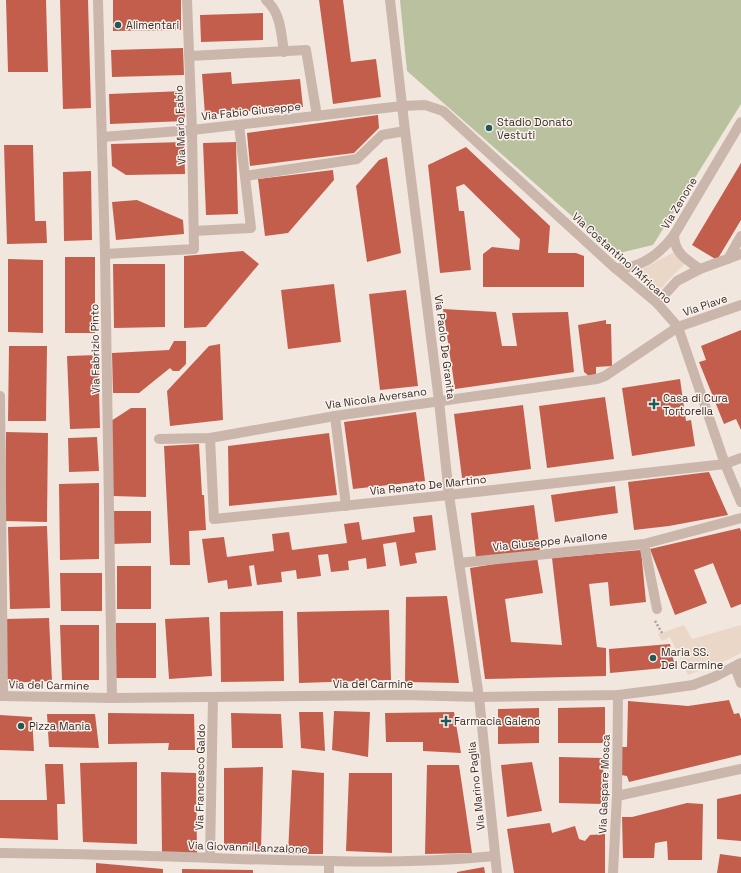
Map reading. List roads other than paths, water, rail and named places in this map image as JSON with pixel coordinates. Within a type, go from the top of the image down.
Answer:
[{"type":"street","name":"Via Fabrizio Pinto","points":[[98,0],[105,254],[112,698]]},
{"type":"street","name":"Via Mario Fabio","points":[[105,254],[194,249],[190,56],[187,0]]},
{"type":"street","points":[[266,0],[278,16],[284,52]]},
{"type":"street","name":"Via Paolo De Granita","points":[[390,0],[405,131],[440,401],[449,495],[479,697]]},
{"type":"street","points":[[190,56],[306,50],[317,116]]},
{"type":"street","name":"Via Costantino l'Africano","points":[[402,106],[425,105],[438,109],[448,115],[615,268],[657,303],[678,327],[725,464],[741,502]]},
{"type":"street","name":"Via Fabio Giuseppe","points":[[102,137],[192,130],[402,106]]},
{"type":"street","name":"Via Zenone","points":[[615,268],[630,268],[649,259],[661,251],[674,236],[737,137],[741,122]]},
{"type":"street","points":[[194,231],[251,228],[239,125]]},
{"type":"street","points":[[245,176],[357,159],[382,135],[405,131]]},
{"type":"street","points":[[674,236],[674,243],[678,250],[687,260],[700,269]]},
{"type":"street","points":[[728,259],[741,236]]},
{"type":"street","points":[[657,303],[677,281],[700,269],[741,254]]},
{"type":"street","name":"Via Piave","points":[[678,327],[741,305]]},
{"type":"street","name":"Via Nicola Aversano","points":[[159,439],[210,438],[335,416],[597,379],[605,376],[678,327]]},
{"type":"street","points":[[0,396],[1,696]]},
{"type":"street","points":[[335,416],[346,506]]},
{"type":"street","name":"Via Renato De Martino","points":[[210,438],[214,519],[449,495],[725,464],[741,458]]},
{"type":"street","name":"Via Giuseppe Avallone","points":[[459,563],[644,544],[741,518]]},
{"type":"street","points":[[644,544],[659,608]]},
{"type":"street","points":[[738,665],[741,683]]},
{"type":"street","name":"Via del Carmine","points":[[1,696],[112,698],[405,695],[479,697],[618,695],[693,685],[738,665]]},
{"type":"street","name":"Via Gaspare Mosca","points":[[613,873],[617,796],[618,695]]},
{"type":"street","name":"Via Francesco Galdo","points":[[210,858],[213,697]]},
{"type":"street","name":"Via Marino Paglia","points":[[479,697],[497,873]]},
{"type":"street","points":[[617,796],[741,769]]},
{"type":"street","name":"Via Giovanni Lanzalone","points":[[0,853],[329,862],[418,860],[495,856]]},
{"type":"street","points":[[329,862],[329,873]]},
{"type":"place","name":"Alimentari","points":[[118,25]]},
{"type":"place","name":"Stadio Donato Vestuti","points":[[489,128]]},
{"type":"place","name":"Casa di Cura Tortorella","points":[[654,404]]},
{"type":"place","name":"Maria SS. Del Carmine","points":[[653,658]]},
{"type":"place","name":"Farmacia Galeno","points":[[446,721]]},
{"type":"place","name":"Pizza Mania","points":[[21,726]]}]
